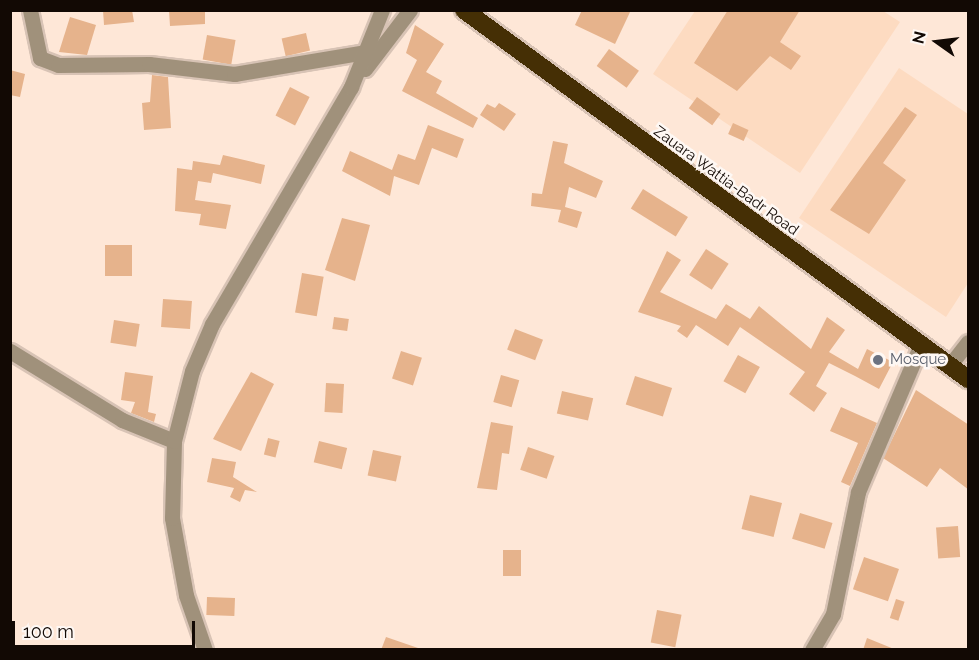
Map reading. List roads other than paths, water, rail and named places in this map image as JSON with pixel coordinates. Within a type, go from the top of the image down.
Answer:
[{"type":"highway","name":"Zauara Wattia-Badr Road","points":[[464,10],[969,379]]},
{"type":"street","points":[[30,10],[40,58],[58,65],[149,64],[234,74],[366,52]]},
{"type":"street","points":[[351,87],[382,10]]},
{"type":"street","points":[[205,650],[186,595],[172,518],[174,441],[192,371],[212,324],[351,87],[410,10]]},
{"type":"street","points":[[950,365],[969,342]]},
{"type":"street","points":[[812,650],[833,614],[858,492],[921,344]]},
{"type":"street","points":[[10,351],[122,420],[174,441]]},
{"type":"place","name":"Mosque","points":[[878,360]]}]
